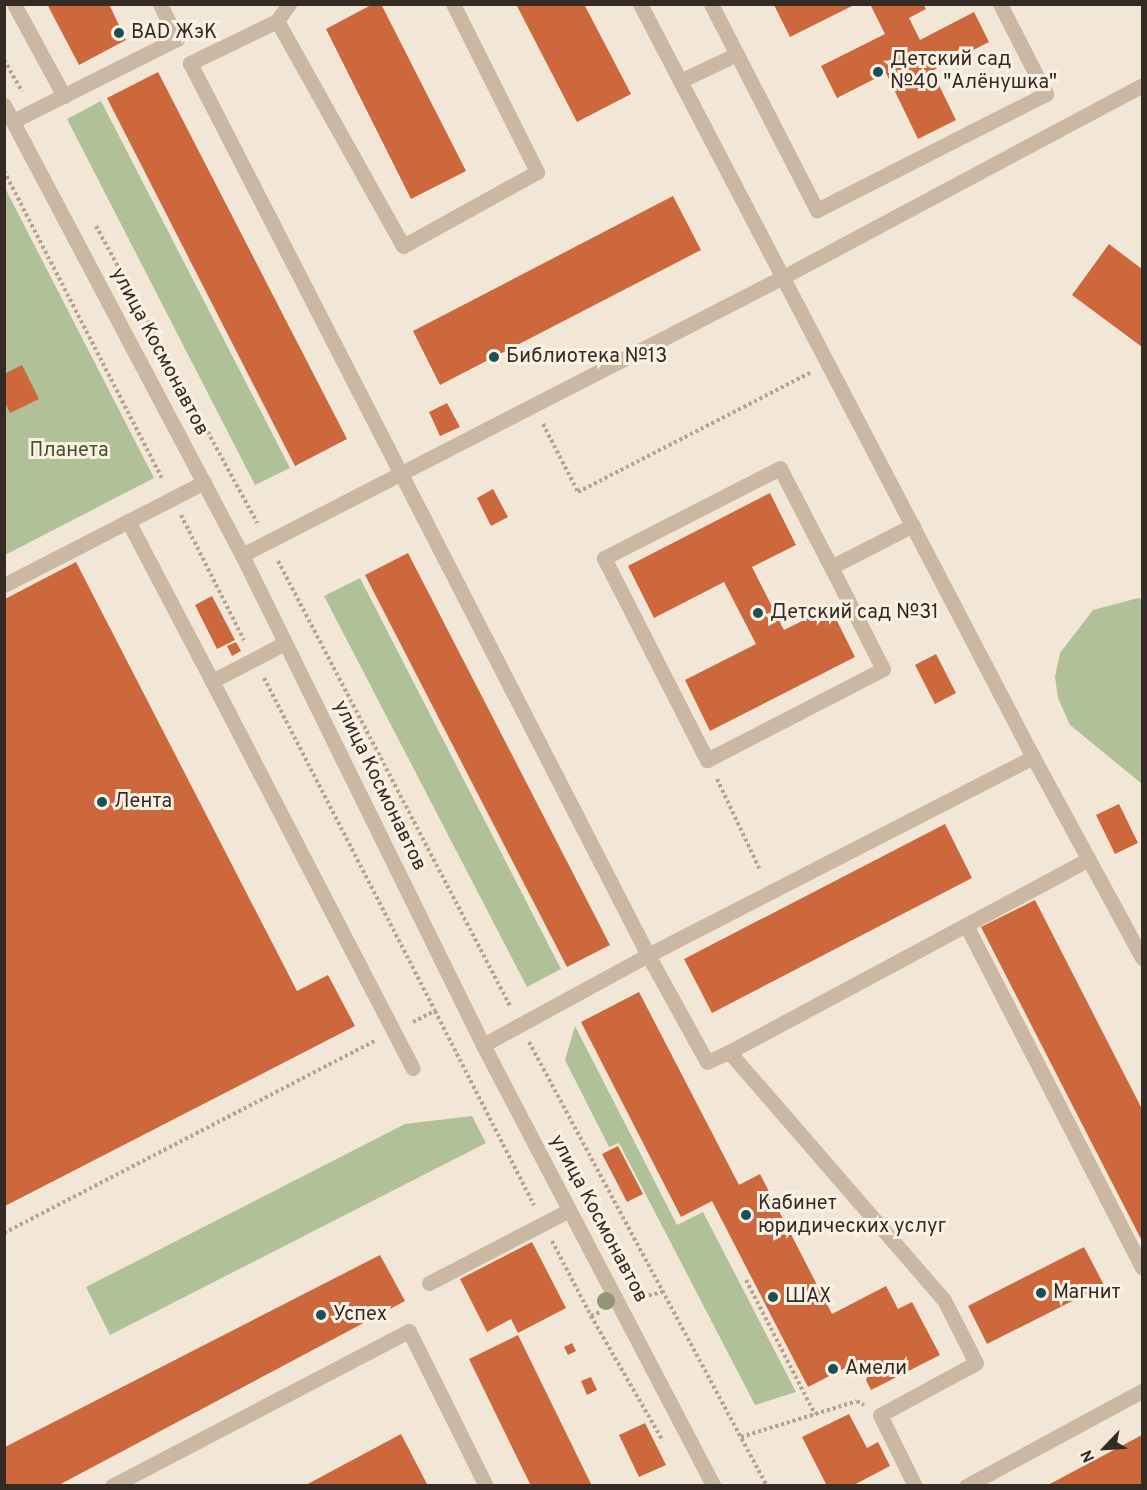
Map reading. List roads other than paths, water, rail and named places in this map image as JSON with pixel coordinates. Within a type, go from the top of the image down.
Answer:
[{"type":"street","points":[[14,4],[64,96]]},
{"type":"street","points":[[160,4],[648,955],[707,1062],[1089,859]]},
{"type":"street","points":[[190,63],[277,21],[289,4]]},
{"type":"street","points":[[277,21],[403,246],[537,172],[453,4]]},
{"type":"street","points":[[640,4],[1033,757],[1143,958]]},
{"type":"street","points":[[711,4],[817,210],[1046,94],[1000,4]]},
{"type":"street","points":[[13,121],[177,39]]},
{"type":"street","points":[[680,81],[737,54]]},
{"type":"street","points":[[242,555],[783,278],[1143,85]]},
{"type":"street","name":"улица Космонавтов","points":[[4,105],[242,555],[483,1044],[714,1485]]},
{"type":"street","points":[[780,468],[831,567],[883,669],[707,760],[604,558],[780,468]]},
{"type":"street","points":[[4,585],[204,482]]},
{"type":"street","points":[[128,521],[413,1068]]},
{"type":"street","points":[[831,567],[913,525]]},
{"type":"street","points":[[212,681],[285,643]]},
{"type":"street","points":[[483,1044],[648,955],[1033,757]]},
{"type":"street","points":[[966,925],[1143,1267]]},
{"type":"street","points":[[729,1052],[944,1300],[976,1363],[880,1415],[915,1485]]},
{"type":"street","points":[[429,1283],[569,1210]]},
{"type":"street","points":[[112,1485],[409,1331],[483,1484]]},
{"type":"street","points":[[966,1485],[1143,1391]]},
{"type":"place","name":"BAD ЖэК","points":[[119,33]]},
{"type":"place","name":"Детский сад №40 \"Алёнушка\"","points":[[878,72]]},
{"type":"place","name":"Библиотека №13","points":[[494,357]]},
{"type":"place","name":"Детский сад №31","points":[[758,613]]},
{"type":"place","name":"Лента","points":[[102,802]]},
{"type":"place","name":"Кабинет юридических услуг","points":[[746,1215]]},
{"type":"place","name":"Магнит","points":[[1041,1293]]},
{"type":"place","name":"ШАХ","points":[[773,1297]]},
{"type":"place","name":"Успех","points":[[321,1315]]},
{"type":"place","name":"Амели","points":[[833,1369]]},
{"type":"park label","name":"Планета","points":[[69,451]]}]
